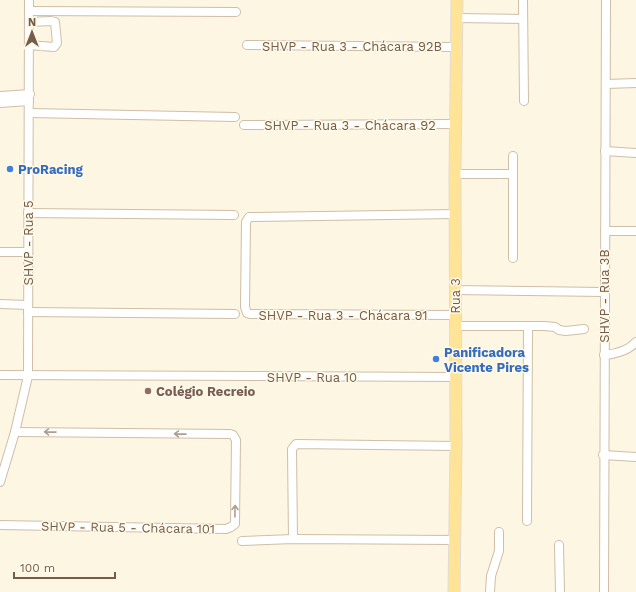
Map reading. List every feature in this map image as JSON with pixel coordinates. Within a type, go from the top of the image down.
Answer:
[{"type":"main road","name":"Rua 3","points":[[454,592],[456,377],[454,320],[457,0]]},
{"type":"street","name":"SHVP - Rua 5","points":[[0,482],[15,432],[28,376],[30,97],[29,0]]},
{"type":"street","points":[[523,0],[524,101]]},
{"type":"street","name":"SHVP - Rua 3B","points":[[604,592],[603,455],[606,0]]},
{"type":"street","points":[[29,11],[236,12]]},
{"type":"street","points":[[457,18],[523,19]]},
{"type":"street","points":[[29,22],[56,22],[57,43],[54,47],[29,45]]},
{"type":"street","name":"SHVP - Rua 3 - Chácara 92B","points":[[247,45],[456,47]]},
{"type":"street","points":[[606,84],[636,83]]},
{"type":"street","points":[[0,96],[30,97]]},
{"type":"street","points":[[0,103],[30,97]]},
{"type":"street","points":[[29,113],[235,117]]},
{"type":"street","name":"SHVP - Rua 3 - Chácara 92","points":[[244,125],[456,124]]},
{"type":"street","points":[[605,151],[636,153]]},
{"type":"street","points":[[513,156],[513,258]]},
{"type":"street","points":[[455,174],[513,174]]},
{"type":"street","points":[[28,213],[234,215]]},
{"type":"street","name":"SHVP - Rua 3 - Chácara 91","points":[[454,320],[250,314],[247,313],[246,310],[245,299],[246,222],[249,217],[455,214]]},
{"type":"street","points":[[604,231],[636,231]]},
{"type":"street","points":[[0,252],[28,252]]},
{"type":"street","points":[[455,290],[604,292]]},
{"type":"street","points":[[0,304],[28,308],[235,314]]},
{"type":"street","points":[[454,320],[528,327],[552,326],[566,331],[584,329]]},
{"type":"street","points":[[527,520],[528,327]]},
{"type":"street","points":[[604,354],[622,352],[631,348],[636,342]]},
{"type":"street","name":"SHVP - Rua 10","points":[[0,375],[456,377]]},
{"type":"street","name":"SHVP - Rua 5 - Chácara 101","points":[[0,525],[226,529],[232,527],[234,524],[236,440],[233,435],[15,432]]},
{"type":"street","points":[[293,539],[292,449],[294,445],[456,446]]},
{"type":"street","points":[[603,455],[636,457]]},
{"type":"street","points":[[490,592],[492,571],[499,551],[499,532]]},
{"type":"street","points":[[242,541],[293,539],[454,540]]},
{"type":"street","points":[[559,545],[560,592]]},
{"type":"place","name":"ProRacing","points":[[10,169]]},
{"type":"place","name":"Panificadora Vicente Pires","points":[[436,359]]},
{"type":"place","name":"Colégio Recreio","points":[[148,391]]}]
